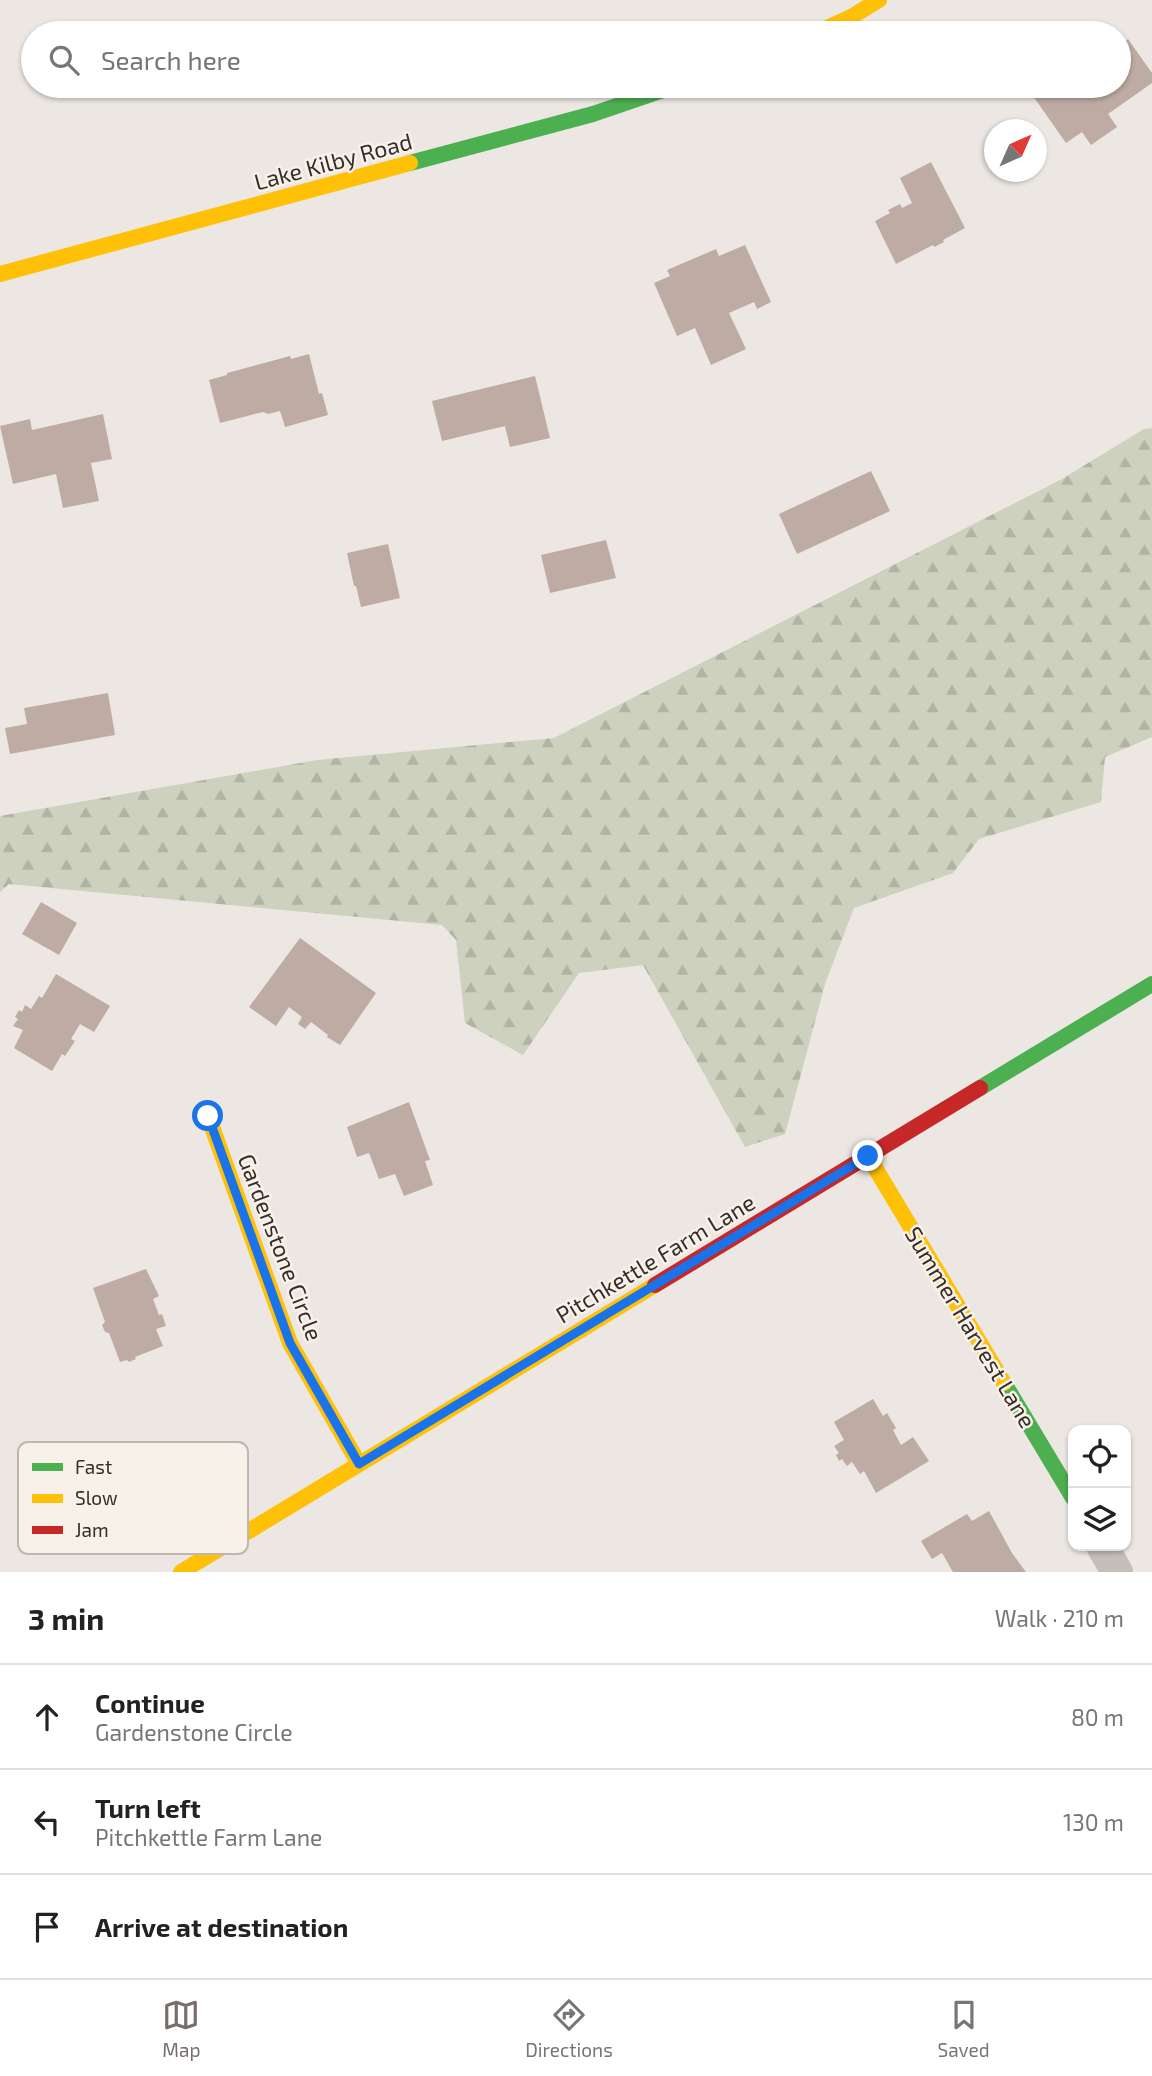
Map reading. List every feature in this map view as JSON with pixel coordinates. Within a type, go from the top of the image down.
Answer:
[{"type":"street","points":[[842,21],[879,0]]},
{"type":"street","name":"Lake Kilby Road","points":[[0,274],[583,117],[639,98]]},
{"type":"street","name":"Pitchkettle Farm Lane","points":[[248,1531],[1152,984]]},
{"type":"street","name":"Gardenstone Circle","points":[[208,1116],[290,1343],[359,1464]]},
{"type":"street","name":"Summer Harvest Lane","points":[[868,1156],[1068,1490]]},
{"type":"street","points":[[1105,1551],[1117,1572]]},
{"type":"street","name":"Pitchkettle Farm Lane","points":[[181,1572],[211,1554]]},
{"type":"green space","points":[[1152,428],[1152,737],[1105,757],[1101,802],[979,839],[953,873],[854,908],[825,984],[785,1134],[745,1147],[643,965],[579,973],[523,1055],[465,1023],[456,940],[442,925],[9,884],[0,892],[0,816],[317,760],[554,738],[1062,479],[1144,429]]},
{"type":"building","points":[[1131,43],[1152,73],[1152,83],[1131,98]]},
{"type":"building","points":[[1034,98],[1131,98],[1108,114],[1117,127],[1091,145],[1082,132],[1066,143]]},
{"type":"building","points":[[931,162],[965,228],[943,240],[944,242],[896,264],[875,221],[900,204],[902,208],[912,203],[900,178]]},
{"type":"building","points":[[745,245],[771,302],[757,309],[754,302],[729,313],[746,349],[711,365],[695,328],[677,336],[654,283],[670,276],[667,270],[716,249],[719,256]]},
{"type":"building","points":[[309,354],[319,394],[322,393],[328,415],[285,427],[280,411],[268,414],[263,412],[220,423],[209,380],[290,356],[291,359]]},
{"type":"building","points":[[535,376],[550,438],[510,447],[505,426],[442,441],[432,401]]},
{"type":"building","points":[[103,414],[112,459],[91,463],[99,501],[63,508],[56,474],[13,484],[0,426],[30,419],[32,430]]},
{"type":"building","points":[[871,471],[890,511],[797,554],[779,514]]},
{"type":"building","points":[[606,540],[616,578],[550,593],[541,555]]},
{"type":"building","points":[[388,544],[400,598],[361,607],[347,553]]},
{"type":"building","points":[[108,693],[115,735],[10,754],[5,728],[27,724],[24,708]]},
{"type":"building","points":[[41,902],[77,923],[59,955],[22,934]]},
{"type":"building","points":[[300,938],[376,993],[340,1045],[311,1022],[305,1029],[298,1024],[302,1017],[289,1007],[276,1026],[249,1007]]},
{"type":"building","points":[[56,974],[110,1006],[94,1032],[80,1024],[71,1039],[75,1041],[65,1056],[62,1054],[52,1071],[14,1048],[23,1030],[13,1026],[18,1019],[15,1017],[19,1010],[22,1012],[25,1005],[31,1009],[39,996],[42,998]]},
{"type":"building","points":[[409,1102],[430,1160],[425,1161],[433,1185],[404,1196],[395,1174],[379,1179],[369,1153],[357,1157],[347,1127]]},
{"type":"building","points":[[146,1269],[159,1296],[153,1299],[166,1326],[156,1329],[163,1346],[129,1362],[120,1362],[109,1333],[105,1332],[102,1325],[105,1322],[93,1288]]},
{"type":"building","points":[[873,1399],[883,1416],[887,1413],[896,1428],[893,1430],[901,1445],[913,1437],[929,1461],[876,1493],[864,1471],[860,1474],[852,1462],[847,1466],[842,1459],[839,1461],[836,1455],[839,1453],[834,1446],[844,1440],[834,1422]]},
{"type":"building","points":[[989,1511],[1012,1553],[1026,1572],[953,1572],[942,1553],[932,1559],[921,1541],[967,1514],[972,1521]]},
{"type":"traffic: fast","points":[[410,163],[593,114],[640,98]]},
{"type":"traffic: fast","points":[[980,1088],[1152,984]]},
{"type":"traffic: fast","points":[[1004,1383],[1068,1490]]},
{"type":"traffic: slow","points":[[842,21],[879,0]]},
{"type":"traffic: slow","points":[[0,274],[410,163]]},
{"type":"traffic: slow","points":[[208,1116],[290,1343],[359,1464]]},
{"type":"traffic: slow","points":[[868,1156],[1004,1383]]},
{"type":"traffic: slow","points":[[248,1531],[655,1285]]},
{"type":"traffic: slow","points":[[181,1572],[211,1554]]},
{"type":"traffic: jam","points":[[655,1285],[980,1088]]},
{"type":"route","points":[[208,1116],[290,1343],[359,1464],[868,1156]]}]
